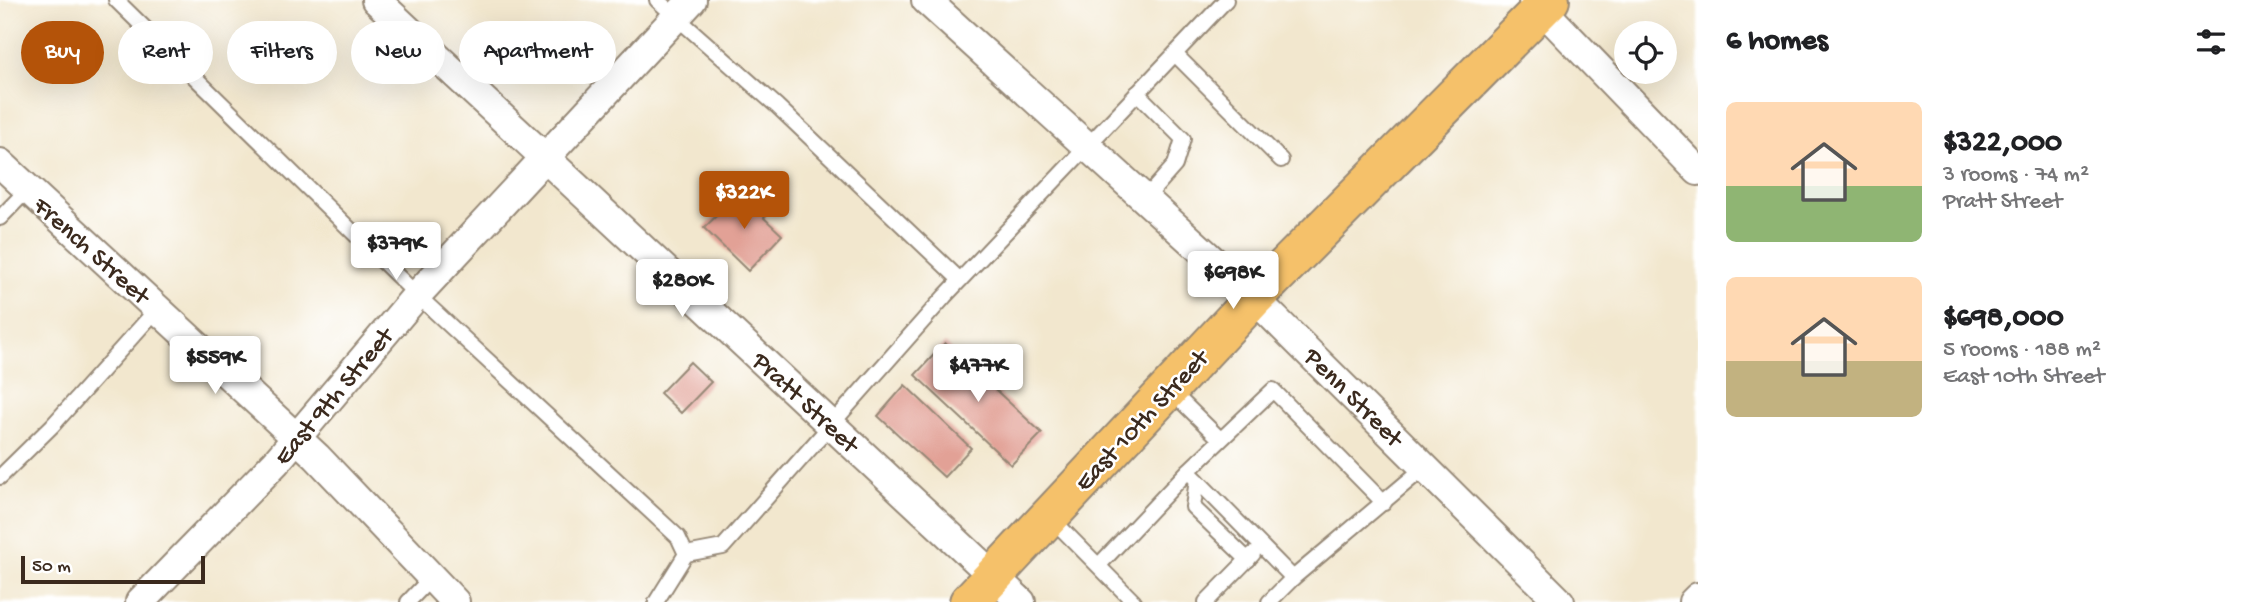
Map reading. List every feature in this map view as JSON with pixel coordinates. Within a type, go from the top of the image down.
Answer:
[{"type":"main road","name":"East 10th Street","points":[[981,589],[1254,298],[1541,2]]},
{"type":"street","name":"Pratt Street","points":[[376,0],[833,425],[981,589],[1021,602]]},
{"type":"street","name":"Penn Street","points":[[926,0],[1254,298],[1560,602]]},
{"type":"street","points":[[1541,2],[1698,171]]},
{"type":"street","name":"East 9th Street","points":[[140,602],[297,438],[417,295],[545,158],[675,6]]},
{"type":"street","name":"French Street","points":[[0,163],[297,438],[455,602]]},
{"type":"street","points":[[1693,602],[1698,597]]},
{"type":"lane","points":[[116,0],[417,295],[678,537],[686,554]]},
{"type":"lane","points":[[656,602],[686,554],[723,547],[960,280],[1226,0]]},
{"type":"lane","points":[[675,6],[960,280]]},
{"type":"lane","points":[[1175,54],[1281,160]]},
{"type":"lane","points":[[1137,93],[1183,139],[1175,166],[1145,199]]},
{"type":"lane","points":[[0,218],[27,189]]},
{"type":"lane","points":[[0,477],[52,426],[158,308]]},
{"type":"lane","points":[[1169,388],[1220,439]]},
{"type":"lane","points":[[1099,565],[1193,476],[1220,439],[1273,390],[1384,503]]},
{"type":"lane","points":[[1269,602],[1293,578],[1426,466]]},
{"type":"lane","points":[[1193,476],[1293,578]]},
{"type":"lane","points":[[1193,476],[1193,507],[1248,560]]},
{"type":"lane","points":[[1049,516],[1134,602]]},
{"type":"lane","points":[[1206,602],[1261,546]]},
{"type":"lane","points":[[408,602],[430,579]]},
{"type":"building","points":[[739,194],[757,211],[766,201],[772,208],[764,218],[782,235],[748,271],[704,228]]},
{"type":"building","points":[[945,343],[1042,433],[1011,465],[915,375]]},
{"type":"building","points":[[690,362],[711,382],[681,413],[660,393]]},
{"type":"building","points":[[905,385],[971,448],[944,477],[878,416]]}]
